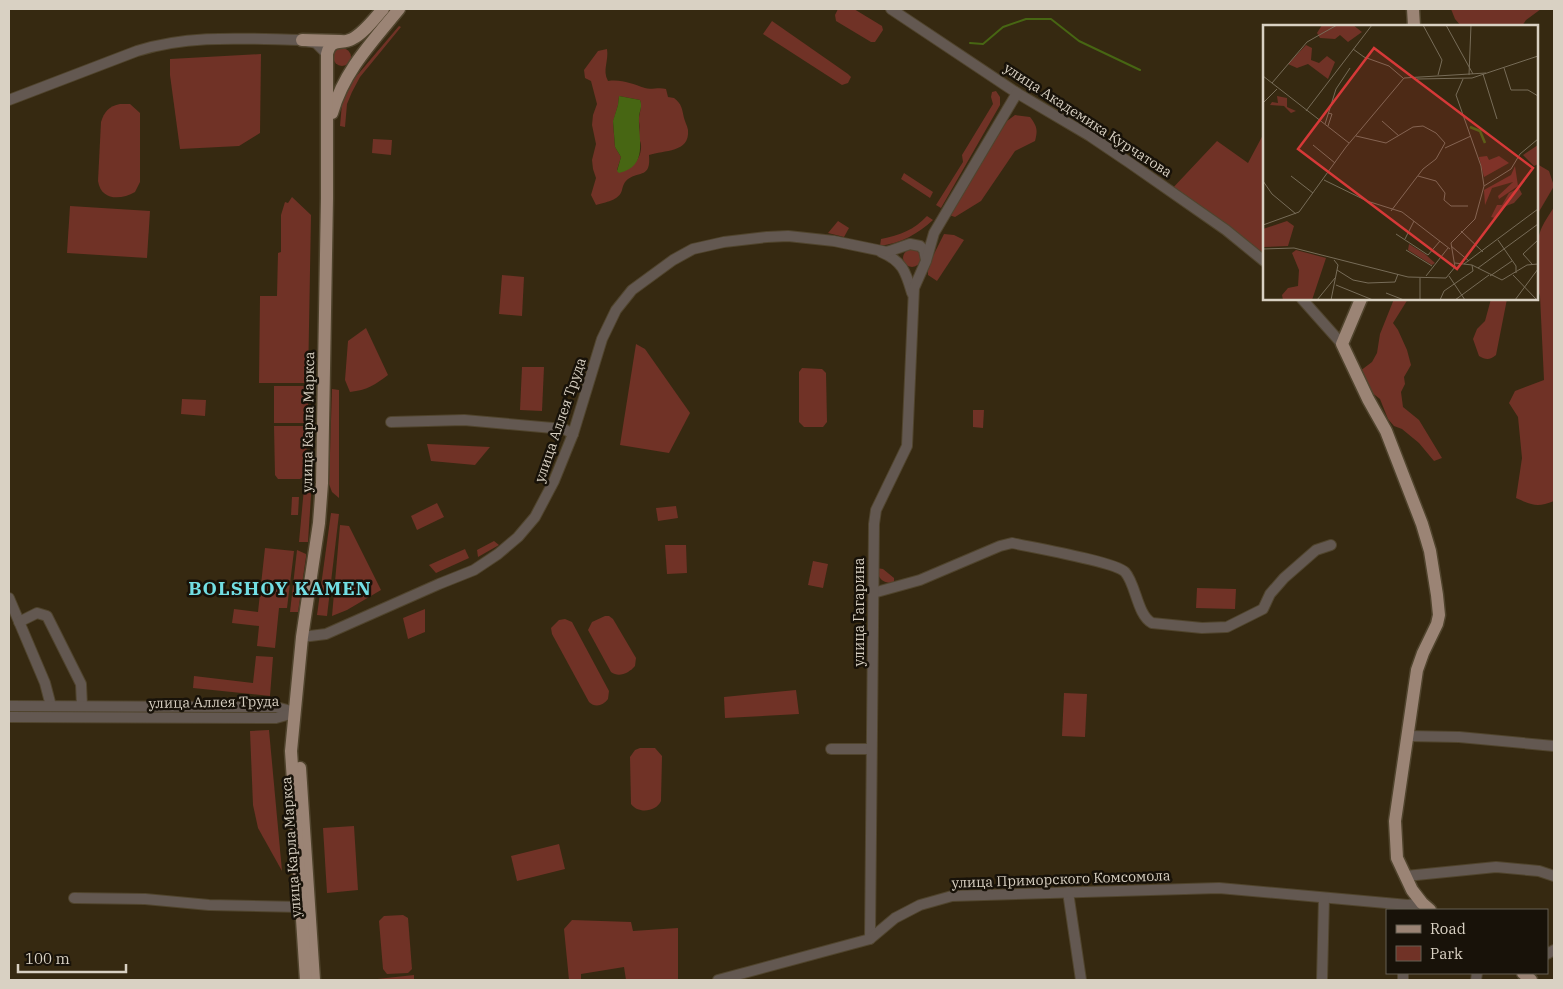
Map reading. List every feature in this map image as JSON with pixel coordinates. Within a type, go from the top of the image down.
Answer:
[{"type":"main road","points":[[302,40],[351,40],[369,26],[383,9]]},
{"type":"main road","points":[[328,130],[340,89],[354,65],[399,9]]},
{"type":"main road","points":[[1413,9],[1414,25]]},
{"type":"main road","points":[[327,56],[330,65],[338,70],[347,70],[354,65],[357,57],[353,45],[343,41],[332,45],[327,56],[328,130]]},
{"type":"main road","name":"улица Карла Маркса","points":[[306,980],[291,752],[302,637],[313,572],[322,483],[328,130]]},
{"type":"main road","points":[[1361,300],[1342,344],[1368,399],[1386,431],[1422,524],[1434,574],[1439,615],[1417,670],[1395,821],[1397,858],[1417,905]]},
{"type":"main road","name":"улица Карла Маркса","points":[[295,712],[305,824],[314,980]]},
{"type":"street","name":"улица Академика Курчатова","points":[[891,9],[1017,94],[1090,136],[1130,163],[1226,230],[1263,260]]},
{"type":"street","points":[[9,100],[121,56],[157,45],[204,39],[302,40],[316,43],[327,56]]},
{"type":"street","points":[[912,293],[925,263],[934,234],[1017,94]]},
{"type":"street","points":[[879,252],[892,251],[934,234]]},
{"type":"street","name":"улица Аллея Труда","points":[[302,637],[326,634],[430,587],[474,570],[498,554],[518,537],[535,517],[554,481],[572,434],[602,338],[624,299],[638,285],[690,250],[724,242],[788,236],[834,241],[879,252]]},
{"type":"street","points":[[912,293],[899,255],[907,245],[915,244],[924,250],[925,263]]},
{"type":"street","points":[[879,252],[893,257],[902,267],[914,271],[925,263]]},
{"type":"street","name":"улица Гагарина","points":[[870,939],[874,524],[876,510],[907,446],[912,293]]},
{"type":"street","points":[[1303,300],[1342,344]]},
{"type":"street","points":[[392,422],[464,420],[564,429],[572,434]]},
{"type":"street","points":[[873,593],[920,580],[993,549],[1012,543],[1089,560],[1124,571],[1146,618],[1152,622],[1202,628],[1227,627],[1263,609],[1270,594],[1284,578],[1316,550],[1331,545]]},
{"type":"street","points":[[9,598],[32,662],[51,706]]},
{"type":"street","points":[[19,622],[37,613],[47,616],[81,684],[82,706]]},
{"type":"street","name":"улица Аллея Труда","points":[[9,706],[276,707],[295,712]]},
{"type":"street","name":"улица Аллея Труда","points":[[9,717],[276,718],[295,712]]},
{"type":"street","points":[[1407,736],[1459,737],[1554,746]]},
{"type":"street","points":[[832,749],[871,749]]},
{"type":"street","points":[[1406,876],[1496,868],[1539,871],[1554,876]]},
{"type":"street","name":"улица Приморского Комсомола","points":[[718,980],[870,939],[895,918],[920,905],[942,898],[971,894],[1219,888],[1417,905]]},
{"type":"street","points":[[1068,892],[1082,980]]},
{"type":"street","points":[[74,898],[145,899],[209,905],[301,907]]},
{"type":"street","points":[[1322,980],[1324,898]]},
{"type":"green space","points":[[838,9],[854,9],[882,26],[883,30],[875,42],[871,42],[836,21],[835,15]]},
{"type":"green space","points":[[1451,9],[1541,9],[1526,20],[1523,25],[1460,25]]},
{"type":"green space","points":[[772,21],[848,74],[851,77],[848,83],[842,85],[763,34]]},
{"type":"green space","points":[[399,26],[401,27],[360,77],[347,104],[345,127],[340,126],[342,103],[354,79]]},
{"type":"green space","points":[[342,48],[348,51],[351,57],[348,63],[342,66],[336,63],[333,57],[336,51]]},
{"type":"green space","points":[[607,49],[606,77],[608,81],[622,81],[647,89],[666,89],[668,97],[677,100],[682,109],[688,137],[680,147],[649,155],[648,167],[644,173],[627,180],[620,194],[615,199],[596,205],[591,195],[596,178],[592,160],[596,144],[592,125],[597,104],[591,81],[585,78],[584,70],[598,51]],"holes":[[[619,96],[640,100],[640,155],[628,169],[619,172],[617,170],[621,157],[615,147],[613,122]]]},
{"type":"green space","points":[[261,54],[260,133],[239,146],[180,149],[170,75],[170,59]]},
{"type":"green space","points":[[996,91],[1000,97],[1000,105],[941,208],[936,205],[963,162],[962,155],[993,104],[992,92]]},
{"type":"green space","points":[[120,104],[130,104],[140,113],[140,182],[135,192],[130,195],[112,197],[103,192],[98,181],[101,122],[108,110]]},
{"type":"green space","points":[[1015,115],[1030,117],[1036,128],[1035,141],[1015,151],[981,201],[955,217],[949,215],[1007,121]]},
{"type":"green space","points":[[1263,135],[1263,259],[1170,191],[1217,141],[1248,163]]},
{"type":"green space","points":[[373,139],[392,140],[391,155],[372,153]]},
{"type":"green space","points":[[1538,165],[1549,171],[1554,186],[1538,213]]},
{"type":"green space","points":[[904,173],[933,192],[930,198],[901,179]]},
{"type":"green space","points":[[292,197],[311,215],[308,383],[259,383],[260,296],[277,296],[278,253],[281,252],[281,215],[285,202],[288,203]]},
{"type":"green space","points":[[70,206],[150,211],[147,258],[67,253]]},
{"type":"green space","points":[[1554,207],[1554,501],[1535,505],[1516,498],[1522,458],[1518,417],[1509,403],[1515,391],[1544,380],[1540,296],[1538,289],[1538,238]]},
{"type":"green space","points":[[927,216],[933,220],[915,234],[895,243],[880,246],[881,239],[906,231],[917,225]]},
{"type":"green space","points":[[838,221],[849,228],[844,237],[828,233]]},
{"type":"green space","points":[[944,234],[954,235],[964,240],[937,281],[928,275],[928,266]]},
{"type":"green space","points":[[908,249],[916,249],[921,254],[919,265],[908,267],[903,262],[903,254]]},
{"type":"green space","points":[[502,275],[524,277],[522,316],[499,314]]},
{"type":"green space","points":[[1394,300],[1407,300],[1393,323],[1407,350],[1411,365],[1404,377],[1405,384],[1401,392],[1403,407],[1419,420],[1442,458],[1434,461],[1419,443],[1402,429],[1394,426],[1388,419],[1380,399],[1371,392],[1360,371],[1372,362],[1377,353],[1380,334]]},
{"type":"green space","points":[[1491,300],[1507,300],[1496,355],[1490,359],[1479,356],[1473,339],[1477,329],[1485,321]]},
{"type":"green space","points":[[366,328],[388,375],[371,386],[350,392],[345,380],[348,341]]},
{"type":"green space","points":[[636,344],[645,349],[690,413],[669,453],[620,445]]},
{"type":"green space","points":[[522,367],[544,367],[542,411],[520,410]]},
{"type":"green space","points":[[802,368],[822,369],[826,373],[827,422],[823,427],[804,427],[799,422],[799,372]]},
{"type":"green space","points":[[274,386],[308,386],[308,423],[274,423]]},
{"type":"green space","points":[[332,389],[339,390],[339,498],[332,492],[329,484]]},
{"type":"green space","points":[[182,399],[206,400],[205,416],[181,414]]},
{"type":"green space","points":[[973,410],[984,410],[983,428],[973,427]]},
{"type":"green space","points":[[274,426],[307,426],[306,476],[300,479],[278,479],[275,475]]},
{"type":"green space","points":[[427,444],[490,447],[475,465],[431,461]]},
{"type":"green space","points":[[304,488],[310,491],[311,495],[308,542],[299,542]]},
{"type":"green space","points":[[292,497],[299,497],[298,515],[291,515]]},
{"type":"green space","points":[[437,503],[444,517],[417,530],[411,516]]},
{"type":"green space","points":[[676,506],[678,518],[658,521],[656,508]]},
{"type":"green space","points":[[331,513],[339,514],[327,616],[317,615]]},
{"type":"green space","points":[[340,525],[349,526],[381,590],[347,610],[332,616]]},
{"type":"green space","points":[[494,541],[499,545],[478,557],[477,550]]},
{"type":"green space","points":[[665,545],[686,545],[687,573],[667,574]]},
{"type":"green space","points":[[265,548],[294,551],[287,608],[279,608],[275,648],[257,646],[259,626],[232,623],[234,609],[258,612]]},
{"type":"green space","points":[[465,549],[469,558],[436,573],[429,565]]},
{"type":"green space","points":[[297,550],[306,554],[306,557],[298,612],[290,612]]},
{"type":"green space","points":[[813,561],[828,564],[823,588],[808,585]]},
{"type":"green space","points":[[877,568],[883,569],[894,578],[894,583],[881,580]]},
{"type":"green space","points":[[1197,588],[1236,589],[1235,609],[1196,608]]},
{"type":"green space","points":[[425,609],[425,632],[408,639],[403,618]]},
{"type":"green space","points":[[605,616],[613,619],[636,658],[635,666],[624,674],[617,675],[611,672],[588,630],[592,622]]},
{"type":"green space","points":[[565,619],[572,622],[609,691],[608,699],[601,705],[596,706],[589,702],[552,634],[551,628],[559,620]]},
{"type":"green space","points":[[256,656],[273,657],[270,696],[193,688],[194,676],[253,683]]},
{"type":"green space","points":[[796,690],[799,714],[725,718],[724,697]]},
{"type":"green space","points":[[1064,693],[1087,694],[1085,737],[1062,736]]},
{"type":"green space","points":[[58,711],[238,711],[238,713],[58,713]]},
{"type":"green space","points":[[269,730],[282,871],[258,828],[253,805],[250,731]]},
{"type":"green space","points":[[655,748],[662,756],[661,801],[655,808],[647,810],[638,809],[631,804],[630,757],[635,750]]},
{"type":"green space","points":[[354,826],[358,890],[327,893],[323,828]]},
{"type":"green space","points":[[559,844],[565,869],[517,881],[511,856]]},
{"type":"green space","points":[[403,915],[408,918],[412,969],[408,973],[387,974],[383,969],[379,921],[384,916]]},
{"type":"green space","points":[[572,920],[631,922],[633,931],[678,928],[678,979],[626,980],[624,967],[581,974],[581,980],[569,980],[564,929]]},
{"type":"green space","points":[[414,975],[414,980],[368,980]]},
{"type":"shaded area","points":[[619,96],[640,100],[641,105],[639,118],[640,151],[638,158],[635,165],[619,173],[617,171],[621,157],[615,147],[613,121]]},
{"type":"waterway","points":[[970,43],[983,44],[1003,27],[1026,19],[1051,19],[1079,41],[1140,70]]},
{"type":"district","name":"BOLSHOY KAMEN","points":[[280,588]]}]
